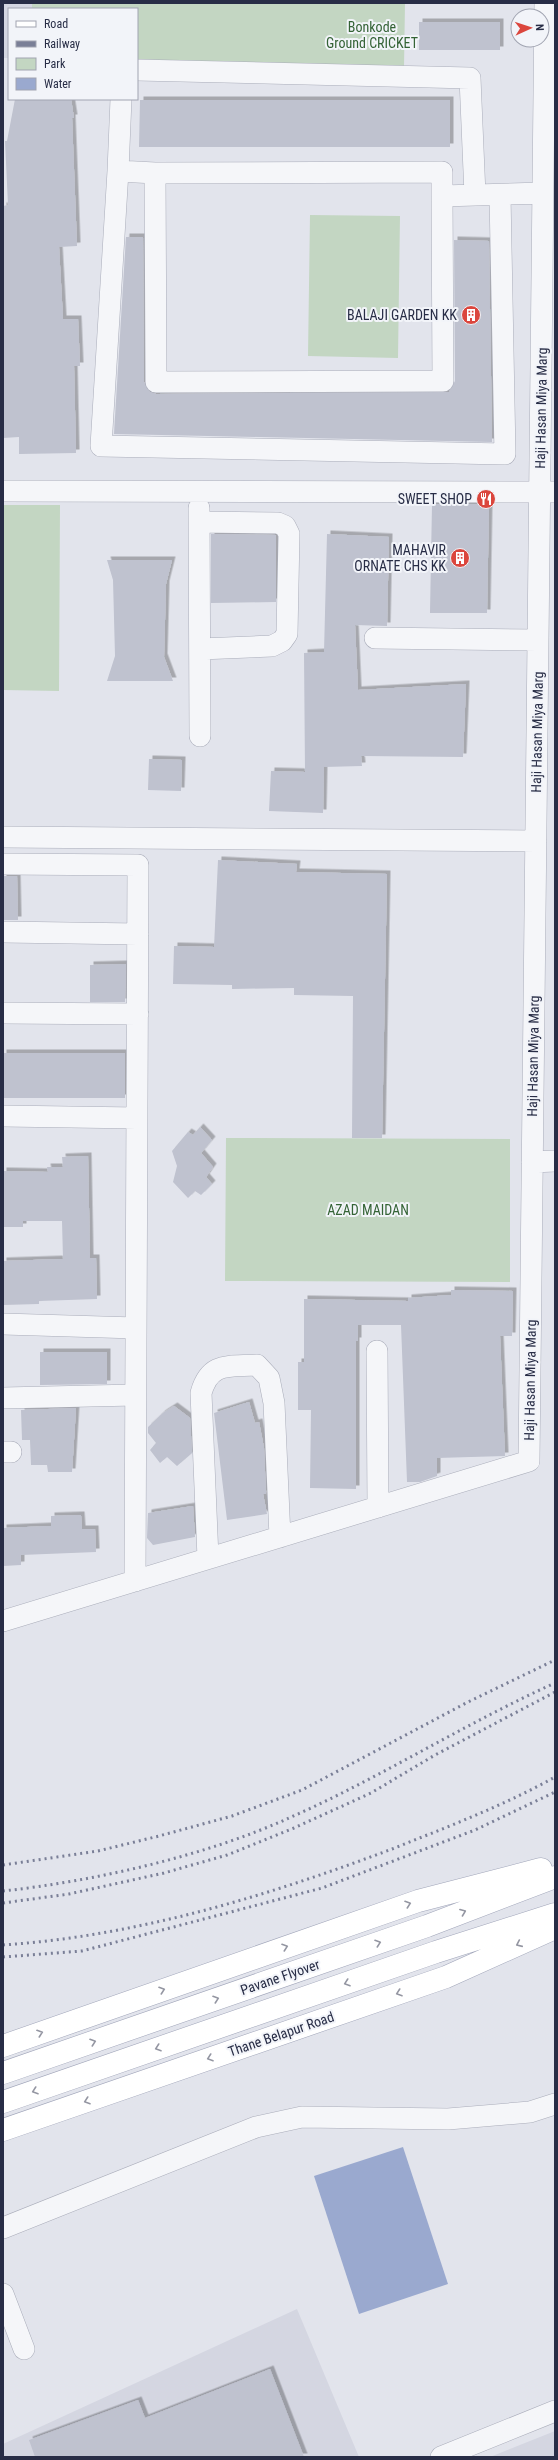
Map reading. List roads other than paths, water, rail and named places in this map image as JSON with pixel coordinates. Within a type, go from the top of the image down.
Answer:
[{"type":"main road","points":[[3,2046],[418,1901],[555,1866]]},
{"type":"main road","name":"Pavane Flyover","points":[[3,2073],[427,1926],[555,1877]]},
{"type":"main road","name":"Pavane Flyover","points":[[3,2102],[436,1952],[555,1914]]},
{"type":"main road","name":"Thane Belapur Road","points":[[3,2130],[446,1977],[555,1928]]},
{"type":"street","name":"Haji Hasan Miya Marg","points":[[378,1507],[529,1461],[536,841],[546,662],[538,640],[547,594],[548,492],[543,193],[545,3]]},
{"type":"street","points":[[138,70],[470,78],[475,195]]},
{"type":"street","points":[[121,100],[101,446],[505,454],[500,195]]},
{"type":"street","points":[[118,172],[442,172],[443,381],[156,382],[155,173]]},
{"type":"street","points":[[442,196],[543,193]]},
{"type":"street","points":[[3,491],[548,492]]},
{"type":"street","points":[[199,492],[200,736]]},
{"type":"street","points":[[199,522],[278,523],[285,526],[289,534],[287,634],[282,641],[272,646],[200,649]]},
{"type":"street","points":[[375,638],[538,640]]},
{"type":"street","points":[[3,838],[536,841]]},
{"type":"street","points":[[3,864],[138,865],[135,1581]]},
{"type":"street","points":[[3,932],[138,934]]},
{"type":"street","points":[[3,1013],[138,1014]]},
{"type":"street","points":[[3,1116],[137,1118]]},
{"type":"street","points":[[532,1162],[555,1161]]},
{"type":"street","points":[[3,1324],[136,1328]]},
{"type":"street","points":[[3,1621],[378,1507],[377,1351]]},
{"type":"street","points":[[208,1558],[201,1393],[205,1378],[216,1368],[258,1365],[269,1378],[274,1403],[280,1536]]},
{"type":"street","points":[[3,1398],[135,1395]]},
{"type":"street","points":[[3,2228],[256,2127],[302,2117],[448,2119],[530,2112],[555,2104]]},
{"type":"street","points":[[3,2294],[24,2349]]},
{"type":"street","points":[[441,2457],[555,2411]]},
{"type":"water","points":[[403,2147],[448,2284],[359,2314],[314,2176]]},
{"type":"railway","points":[[3,1865],[98,1851],[232,1816],[302,1790],[468,1702],[555,1660]]},
{"type":"railway","points":[[3,1891],[38,1887],[112,1874],[186,1855],[256,1832],[356,1786],[488,1716],[555,1683]]},
{"type":"railway","points":[[3,1903],[69,1894],[164,1873],[227,1855],[294,1828],[371,1793],[435,1755],[555,1692]]},
{"type":"railway","points":[[3,1945],[103,1933],[152,1923],[249,1898],[297,1883],[392,1849],[495,1807],[555,1777]]},
{"type":"railway","points":[[3,1957],[82,1951],[322,1888],[475,1830],[555,1792]]},
{"type":"place","name":"BALAJI GARDEN KK","points":[[471,315]]},
{"type":"place","name":"SWEET SHOP","points":[[486,499]]},
{"type":"place","name":"MAHAVIR ORNATE CHS KK","points":[[460,558]]},
{"type":"park label","name":"Bonkode Ground CRICKET","points":[[372,36]]},
{"type":"park label","name":"AZAD MAIDAN","points":[[368,1210]]}]
